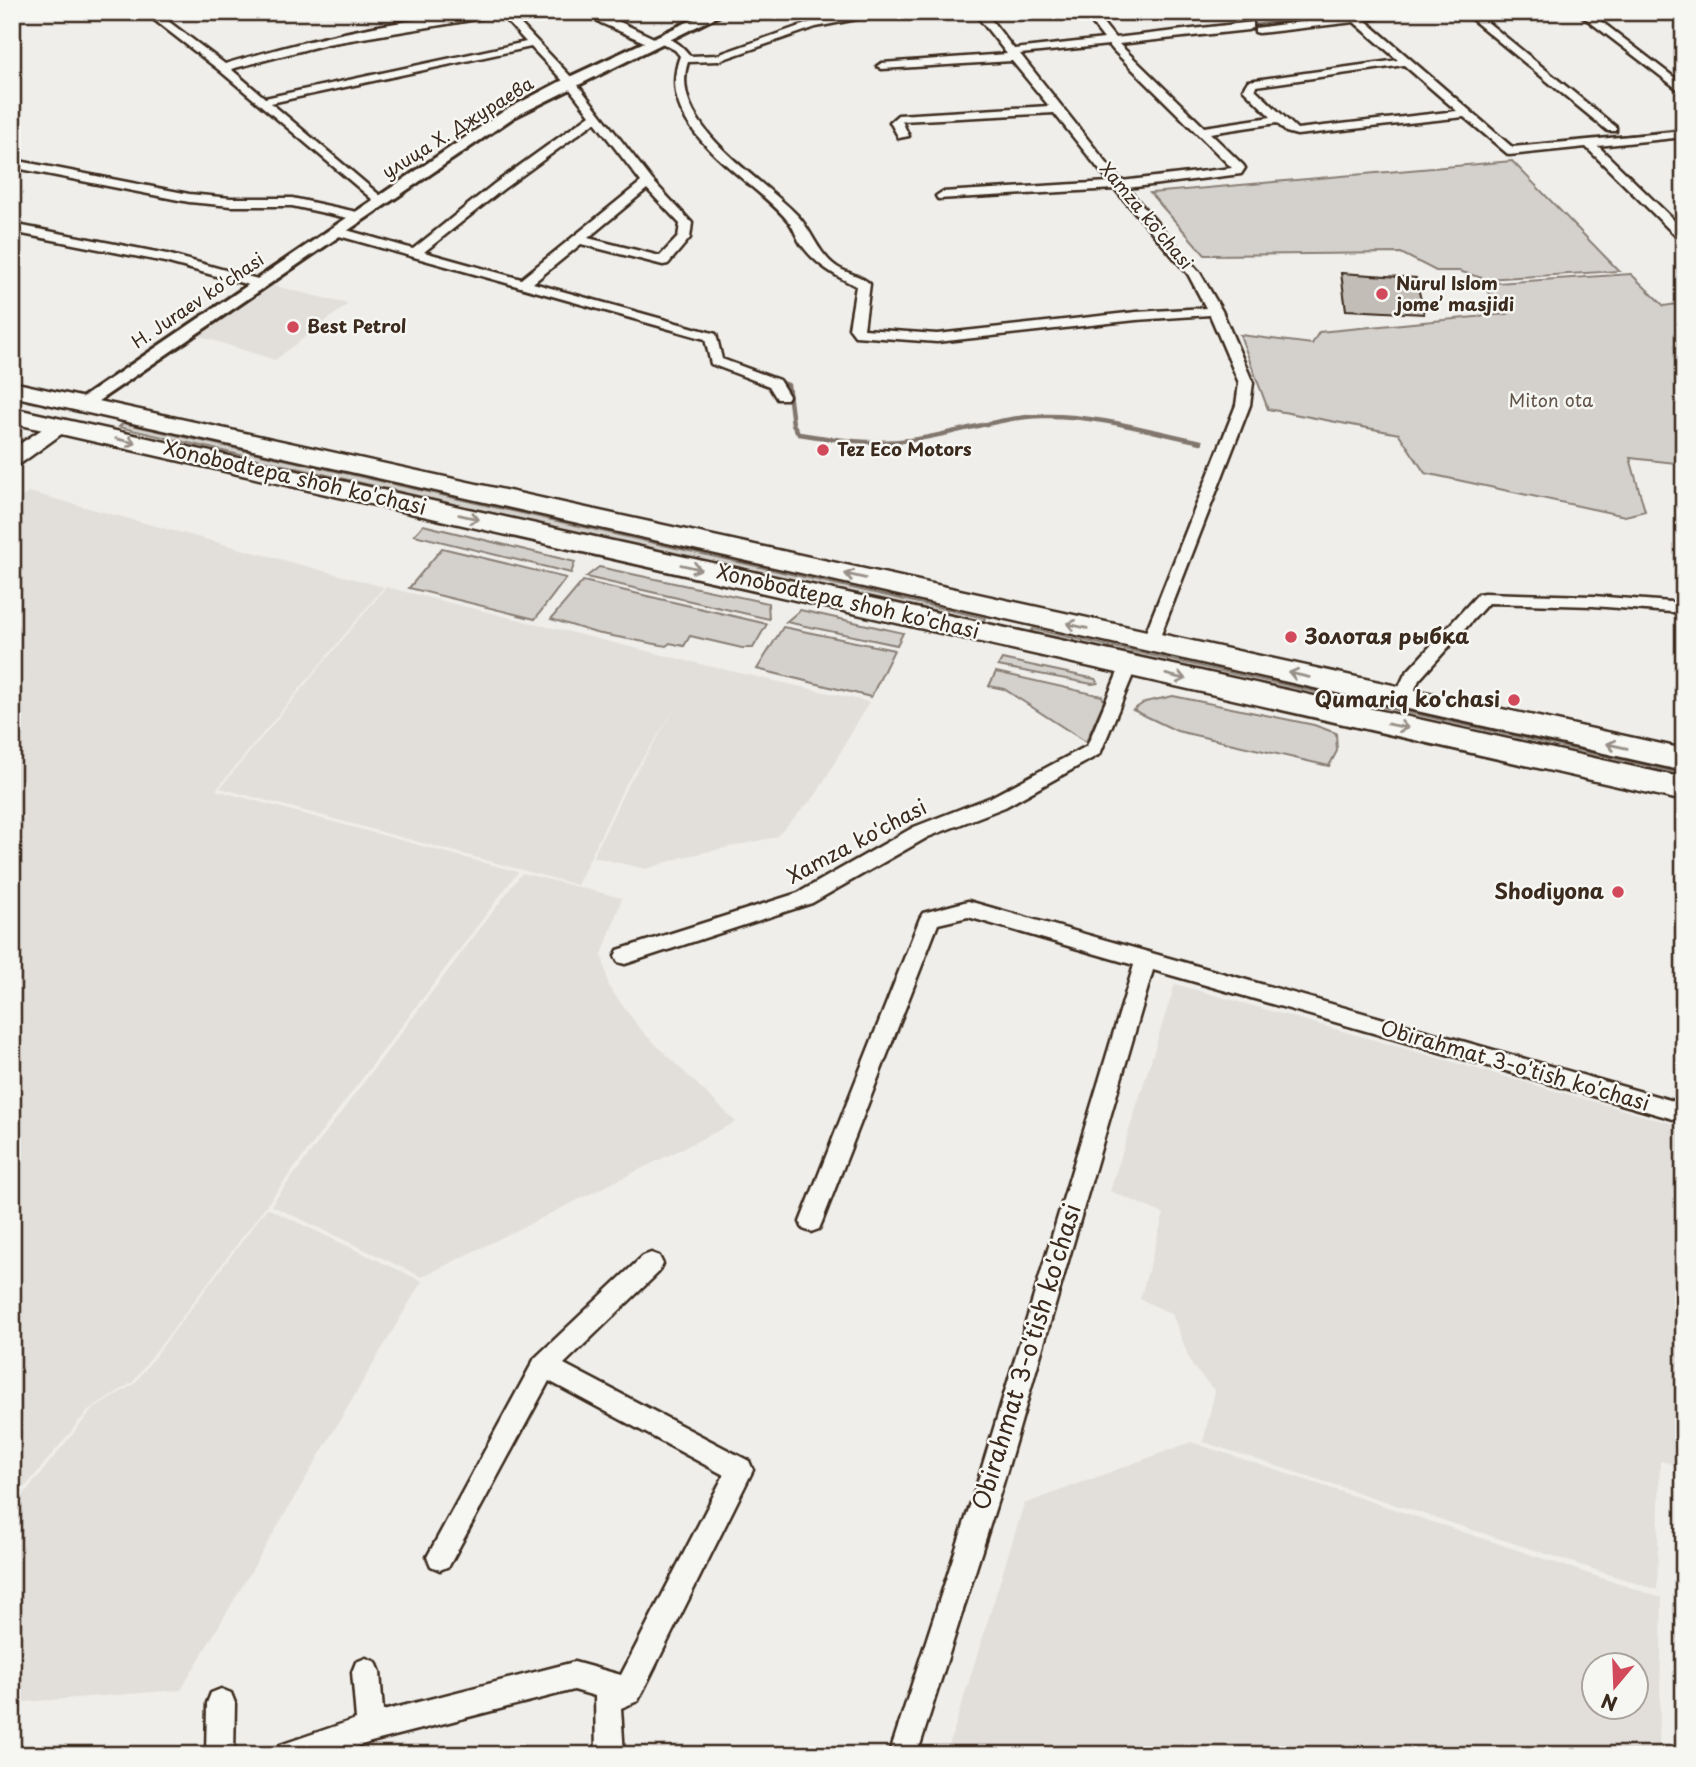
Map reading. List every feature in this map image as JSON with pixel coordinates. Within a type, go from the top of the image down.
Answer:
[{"type":"highway","name":"Xonobodtepa shoh ko'chasi","points":[[12,389],[1021,627],[1129,666],[1679,790]]},
{"type":"highway","points":[[54,425],[82,404]]},
{"type":"highway","name":"Xonobodtepa shoh ko'chasi","points":[[12,415],[1021,627],[1150,642],[1684,761]]},
{"type":"main road","points":[[12,449],[54,425]]},
{"type":"main road","points":[[12,459],[54,425]]},
{"type":"street","points":[[149,12],[223,68],[379,201]]},
{"type":"street","points":[[223,68],[331,38],[503,12],[570,82],[648,183],[686,223],[684,238],[663,261],[578,239]]},
{"type":"street","points":[[592,12],[605,21],[679,48],[685,59]]},
{"type":"street","name":"улица Х. Джураева","points":[[336,231],[509,114],[570,82],[720,12]]},
{"type":"street","points":[[810,12],[814,24]]},
{"type":"street","points":[[685,59],[718,58],[814,24],[888,12]]},
{"type":"street","name":"Xamza ko'chasi","points":[[979,12],[1118,185],[1194,273],[1215,311],[1246,383],[1243,405],[1150,642]]},
{"type":"street","points":[[942,196],[1020,189],[1118,185],[1237,171],[1239,168],[1118,49],[1088,12]]},
{"type":"street","points":[[883,66],[1015,55],[1114,41],[1352,15],[1407,12]]},
{"type":"street","points":[[1468,12],[1612,129]]},
{"type":"street","points":[[1582,12],[1684,91]]},
{"type":"street","points":[[1352,15],[1508,150],[1684,134]]},
{"type":"street","points":[[262,102],[535,43]]},
{"type":"street","points":[[685,59],[681,67],[682,97],[694,122],[725,159],[794,219],[807,243],[831,269],[863,284],[856,328],[860,333],[937,338],[1136,316],[1215,311]]},
{"type":"street","points":[[1406,62],[1249,86],[1290,130],[1304,132],[1464,114]]},
{"type":"street","points":[[902,136],[896,122],[898,118],[1057,109]]},
{"type":"street","points":[[415,253],[498,187],[595,117]]},
{"type":"street","points":[[1203,131],[1280,119]]},
{"type":"street","points":[[1590,144],[1684,237]]},
{"type":"street","points":[[12,170],[19,165],[189,198],[303,203],[356,216]]},
{"type":"street","points":[[524,283],[648,183]]},
{"type":"street","points":[[12,228],[167,258],[260,284]]},
{"type":"street","points":[[336,231],[711,337],[716,361],[774,383],[782,396]]},
{"type":"street","name":"H. Juraev ko'chasi","points":[[82,404],[336,231]]},
{"type":"street","points":[[1404,698],[1411,678],[1485,598],[1592,601],[1684,608]]},
{"type":"street","name":"Xamza ko'chasi","points":[[625,956],[805,898],[921,832],[998,802],[1094,750],[1129,666]]},
{"type":"street","name":"Obirahmat 3-o'tish ko'chasi","points":[[811,1222],[930,918],[968,909],[1501,1065],[1684,1113]]},
{"type":"street","name":"Obirahmat 3-o'tish ko'chasi","points":[[903,1755],[990,1484],[1146,959]]},
{"type":"street","points":[[440,1557],[544,1366],[651,1264]]},
{"type":"street","points":[[544,1366],[740,1470],[628,1691],[607,1700],[610,1755]]},
{"type":"street","points":[[366,1672],[371,1728]]},
{"type":"street","points":[[290,1755],[371,1728],[574,1676],[628,1691]]},
{"type":"street","points":[[220,1755],[221,1703]]},
{"type":"shaded area","points":[[271,285],[348,304],[275,360],[196,335]]},
{"type":"shaded area","points":[[29,492],[384,587],[216,790],[518,872],[133,1382],[87,1412],[12,1503],[12,504]]},
{"type":"shaded area","points":[[386,587],[704,665],[869,702],[816,795],[776,837],[683,857],[646,869],[593,857],[626,788],[677,706],[624,787],[577,885],[220,788]]},
{"type":"shaded area","points":[[522,873],[622,898],[602,955],[609,987],[640,1029],[736,1122],[422,1277],[271,1205]]},
{"type":"shaded area","points":[[1175,984],[1684,1127],[1684,1467],[1660,1461],[1657,1590],[1203,1442],[1215,1391],[1192,1366],[1172,1314],[1140,1299],[1164,1214],[1110,1191]]},
{"type":"shaded area","points":[[267,1208],[422,1281],[181,1690],[12,1703],[12,1509],[92,1410],[134,1384]]},
{"type":"shaded area","points":[[1191,1442],[1662,1598],[1659,1755],[946,1755],[1024,1504]]},
{"type":"green space","points":[[1512,161],[1619,271],[1485,279],[1459,271],[1436,271],[1401,253],[1205,255],[1150,193]]},
{"type":"green space","name":"Miton ota","points":[[1631,274],[1664,306],[1684,303],[1684,464],[1630,458],[1645,511],[1625,516],[1425,473],[1399,434],[1268,409],[1240,335],[1312,344],[1319,332],[1507,314],[1481,284]]},
{"type":"green space","points":[[123,423],[985,618],[981,626],[119,427]]},
{"type":"green space","points":[[423,525],[575,562],[571,573],[414,535]]},
{"type":"green space","points":[[442,548],[566,578],[535,619],[409,588]]},
{"type":"green space","points":[[599,567],[768,603],[769,619],[586,577]]},
{"type":"green space","points":[[583,581],[767,624],[753,648],[742,648],[690,636],[684,646],[670,643],[666,646],[596,633],[551,619]]},
{"type":"green space","points":[[800,610],[903,633],[897,645],[786,622]]},
{"type":"green space","points":[[783,627],[894,650],[871,697],[757,669]]},
{"type":"green space","points":[[1033,629],[1684,774],[1684,781],[1028,635]]},
{"type":"green space","points":[[1002,659],[1095,679],[1098,683],[998,666]]},
{"type":"green space","points":[[996,672],[1102,696],[1104,701],[1086,742],[1004,689],[989,686]]},
{"type":"green space","points":[[1173,696],[1314,725],[1336,733],[1337,751],[1329,766],[1177,731],[1133,710],[1145,702]]},
{"type":"building","name":"Nurul Islom jome’ masjidi","points":[[1341,273],[1416,278],[1424,314],[1346,310]]},
{"type":"waterway","points":[[1248,26],[1366,12]]},
{"type":"waterway","points":[[1608,138],[1684,129]]},
{"type":"waterway","points":[[773,379],[788,385],[793,424],[799,434],[883,442],[927,437],[1010,419],[1063,416],[1103,421],[1201,442]]},
{"type":"place","name":"Nurul Islom jome’ masjidi","points":[[1382,294]]},
{"type":"place","name":"Best Petrol","points":[[293,327]]},
{"type":"place","name":"Tez Eco Motors","points":[[823,450]]},
{"type":"place","name":"Золотая рыбка","points":[[1291,637]]},
{"type":"place","name":"Qumariq ko'chasi","points":[[1514,700]]},
{"type":"place","name":"Shodiyona","points":[[1618,892]]}]
